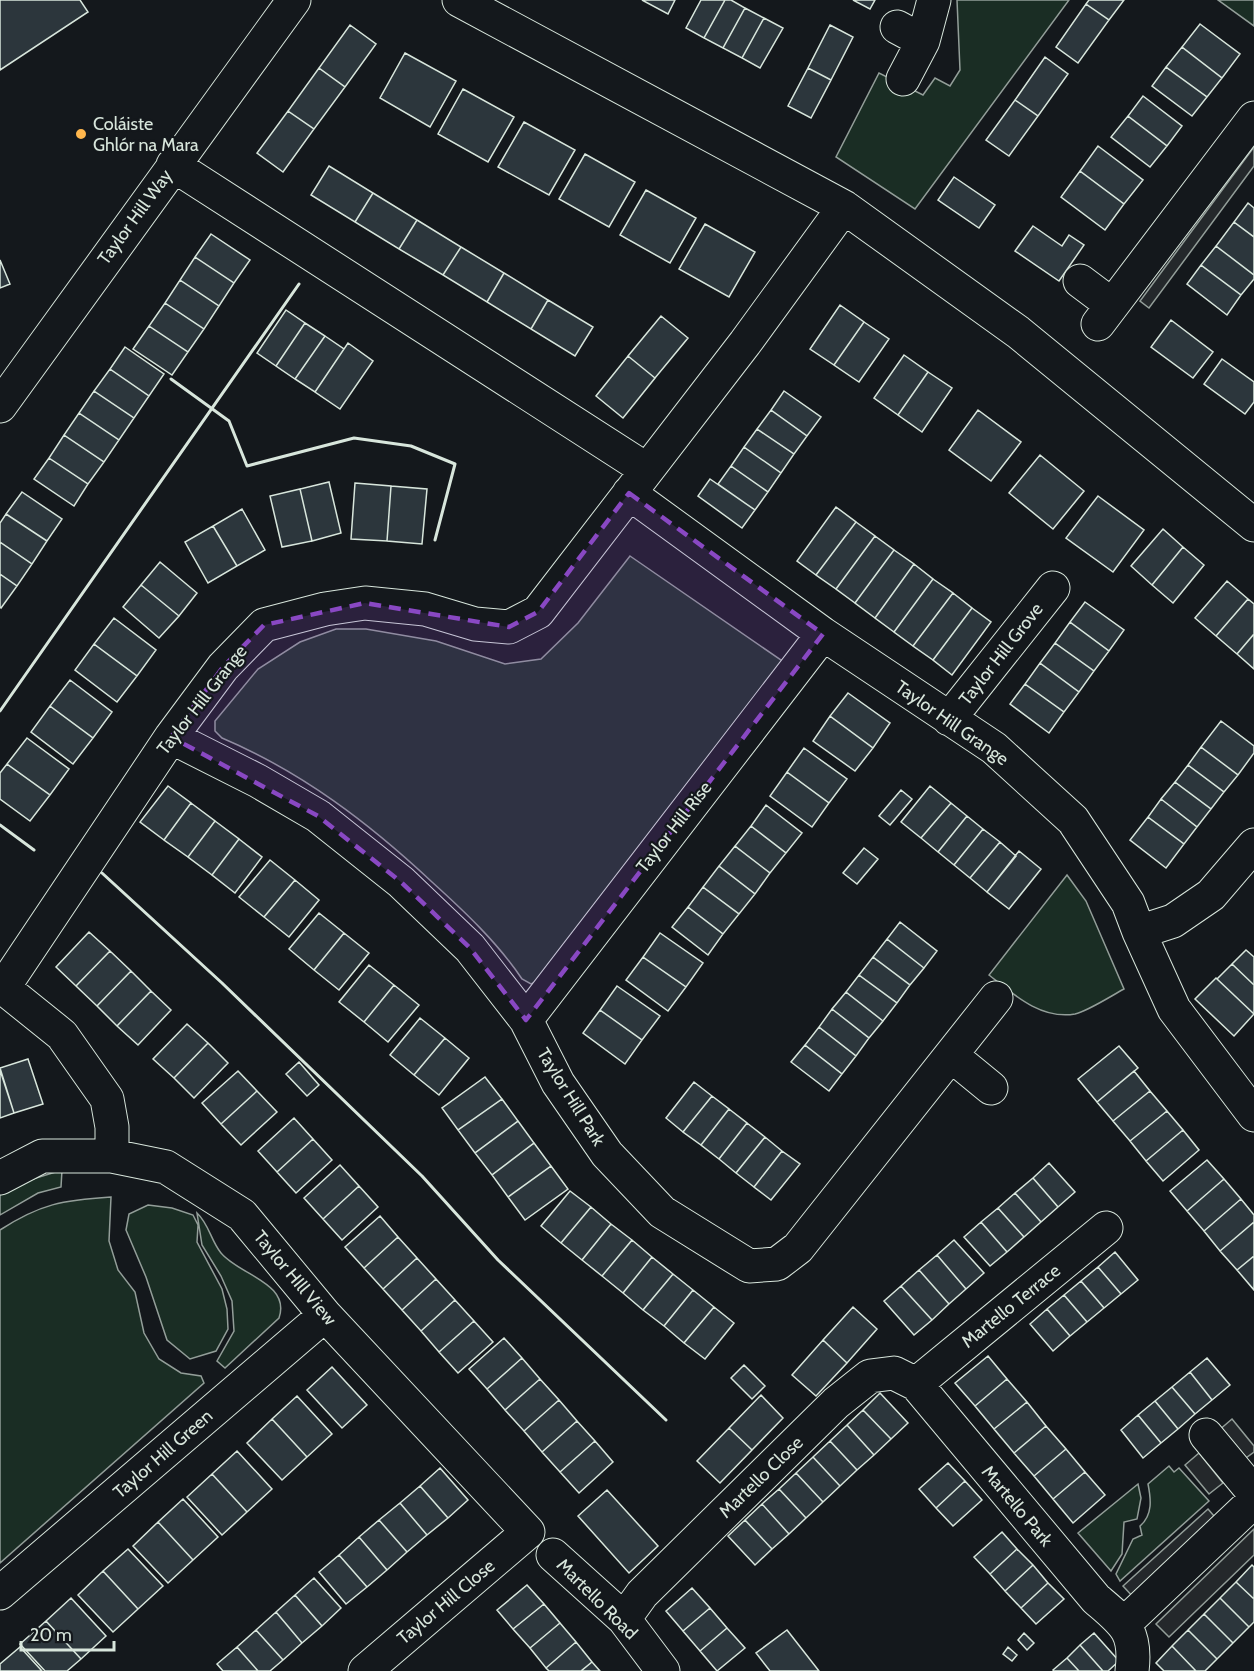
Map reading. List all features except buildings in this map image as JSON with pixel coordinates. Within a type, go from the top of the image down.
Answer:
[{"type":"street","name":"Taylor Hill Way","points":[[0,406],[294,0]]},
{"type":"street","points":[[459,0],[844,207],[1018,332],[1254,525]]},
{"type":"street","points":[[903,79],[910,34],[934,0]]},
{"type":"street","points":[[1080,281],[1105,315],[1254,118]]},
{"type":"street","points":[[173,165],[638,482]]},
{"type":"street","name":"Taylor Hill Grange","points":[[2,986],[171,737],[224,667],[264,625],[325,609],[365,603],[425,609],[475,624],[509,627],[538,612],[745,343],[844,207]]},
{"type":"street","name":"Taylor Hill Grange","points":[[638,482],[823,634],[994,748],[1073,820],[1128,903],[1138,932],[1174,1009],[1254,1116]]},
{"type":"street","name":"Taylor Hill Grove","points":[[949,719],[1053,588]]},
{"type":"street","name":"Taylor Hill Rise","points":[[526,1020],[823,634]]},
{"type":"street","name":"Taylor Hill Park","points":[[171,737],[258,781],[318,816],[401,882],[470,948],[526,1020],[558,1083],[607,1154],[662,1212],[749,1266],[777,1264],[798,1248],[996,998]]},
{"type":"street","points":[[1138,932],[1173,921],[1211,895],[1254,845]]},
{"type":"street","points":[[2,986],[62,1035],[107,1099],[112,1127],[112,1156]]},
{"type":"street","points":[[952,1056],[991,1088]]},
{"type":"street","name":"Taylor HIll View","points":[[0,1178],[42,1156],[112,1156],[166,1167],[242,1215],[325,1315],[528,1532]]},
{"type":"street","name":"Martello Terrace","points":[[916,1384],[1106,1228]]},
{"type":"street","name":"Taylor Hill Green","points":[[0,1593],[325,1315]]},
{"type":"street","name":"Martello Close","points":[[624,1619],[642,1594],[836,1403],[870,1376],[894,1373],[916,1384]]},
{"type":"street","name":"Martello Park","points":[[916,1384],[1096,1599],[1124,1624]]},
{"type":"street","points":[[1206,1435],[1254,1492]]},
{"type":"street","points":[[1132,1671],[1132,1638],[1124,1624],[1254,1501]]},
{"type":"street","name":"Taylor Hill Close","points":[[365,1671],[528,1532]]},
{"type":"street","name":"Martello Road","points":[[553,1555],[624,1619],[663,1671]]},
{"type":"highlighted area","points":[[629,493],[823,634],[526,1020],[470,948],[401,882],[318,816],[171,737],[223,667],[264,625],[365,603],[509,627],[538,612]]},
{"type":"green space","points":[[957,0],[1069,0],[915,209],[836,157],[879,73],[923,95],[935,78],[950,86],[960,70]]},
{"type":"green space","points":[[1218,0],[1254,0],[1254,26]]},
{"type":"green space","points":[[630,556],[791,667],[542,979],[531,984],[522,979],[491,940],[468,916],[384,839],[307,783],[222,738],[215,731],[215,721],[258,669],[300,642],[336,629],[366,629],[436,641],[505,664],[541,659],[578,623]]},
{"type":"green space","points":[[1067,875],[1086,901],[1124,989],[1093,1007],[1075,1014],[1063,1015],[1028,1004],[989,975]]},
{"type":"green space","points":[[62,1170],[61,1187],[38,1193],[0,1215],[0,1193],[7,1187]]},
{"type":"green space","points":[[111,1197],[109,1241],[118,1270],[135,1292],[144,1333],[159,1359],[181,1373],[201,1376],[204,1383],[0,1563],[0,1230],[27,1214],[52,1205]]},
{"type":"green space","points":[[148,1205],[172,1208],[193,1215],[198,1225],[197,1242],[222,1289],[227,1309],[228,1329],[216,1351],[190,1359],[167,1340],[146,1277],[126,1230],[129,1214]]},
{"type":"green space","points":[[197,1213],[221,1253],[229,1261],[271,1288],[278,1296],[281,1306],[279,1318],[225,1368],[217,1361],[234,1331],[232,1301],[221,1276],[202,1245]]},
{"type":"green space","points":[[1169,1466],[1174,1472],[1179,1468],[1209,1501],[1120,1581],[1116,1574],[1133,1539],[1142,1535],[1140,1526],[1149,1512],[1148,1484]]},
{"type":"green space","points":[[1138,1484],[1141,1498],[1137,1519],[1124,1522],[1122,1554],[1111,1571],[1078,1533]]},
{"type":"shaded area","points":[[1254,147],[1254,166],[1149,308],[1140,301]]},
{"type":"shaded area","points":[[1232,1419],[1254,1446],[1254,1452],[1243,1460],[1218,1431]]},
{"type":"shaded area","points":[[1199,1453],[1223,1483],[1209,1494],[1185,1465]]},
{"type":"shaded area","points":[[1208,1509],[1220,1523],[1135,1599],[1123,1586]]},
{"type":"shaded area","points":[[1254,1529],[1254,1555],[1169,1637],[1156,1624]]},
{"type":"wall","points":[[0,711],[299,284]]},
{"type":"wall","points":[[171,379],[229,421],[247,466],[354,438],[411,446],[455,464],[435,540]]},
{"type":"wall","points":[[0,825],[34,850]]},
{"type":"wall","points":[[102,873],[222,983],[422,1176],[498,1260],[666,1420]]},
{"type":"place","name":"Coláiste Ghlór na Mara","points":[[81,134]]}]
